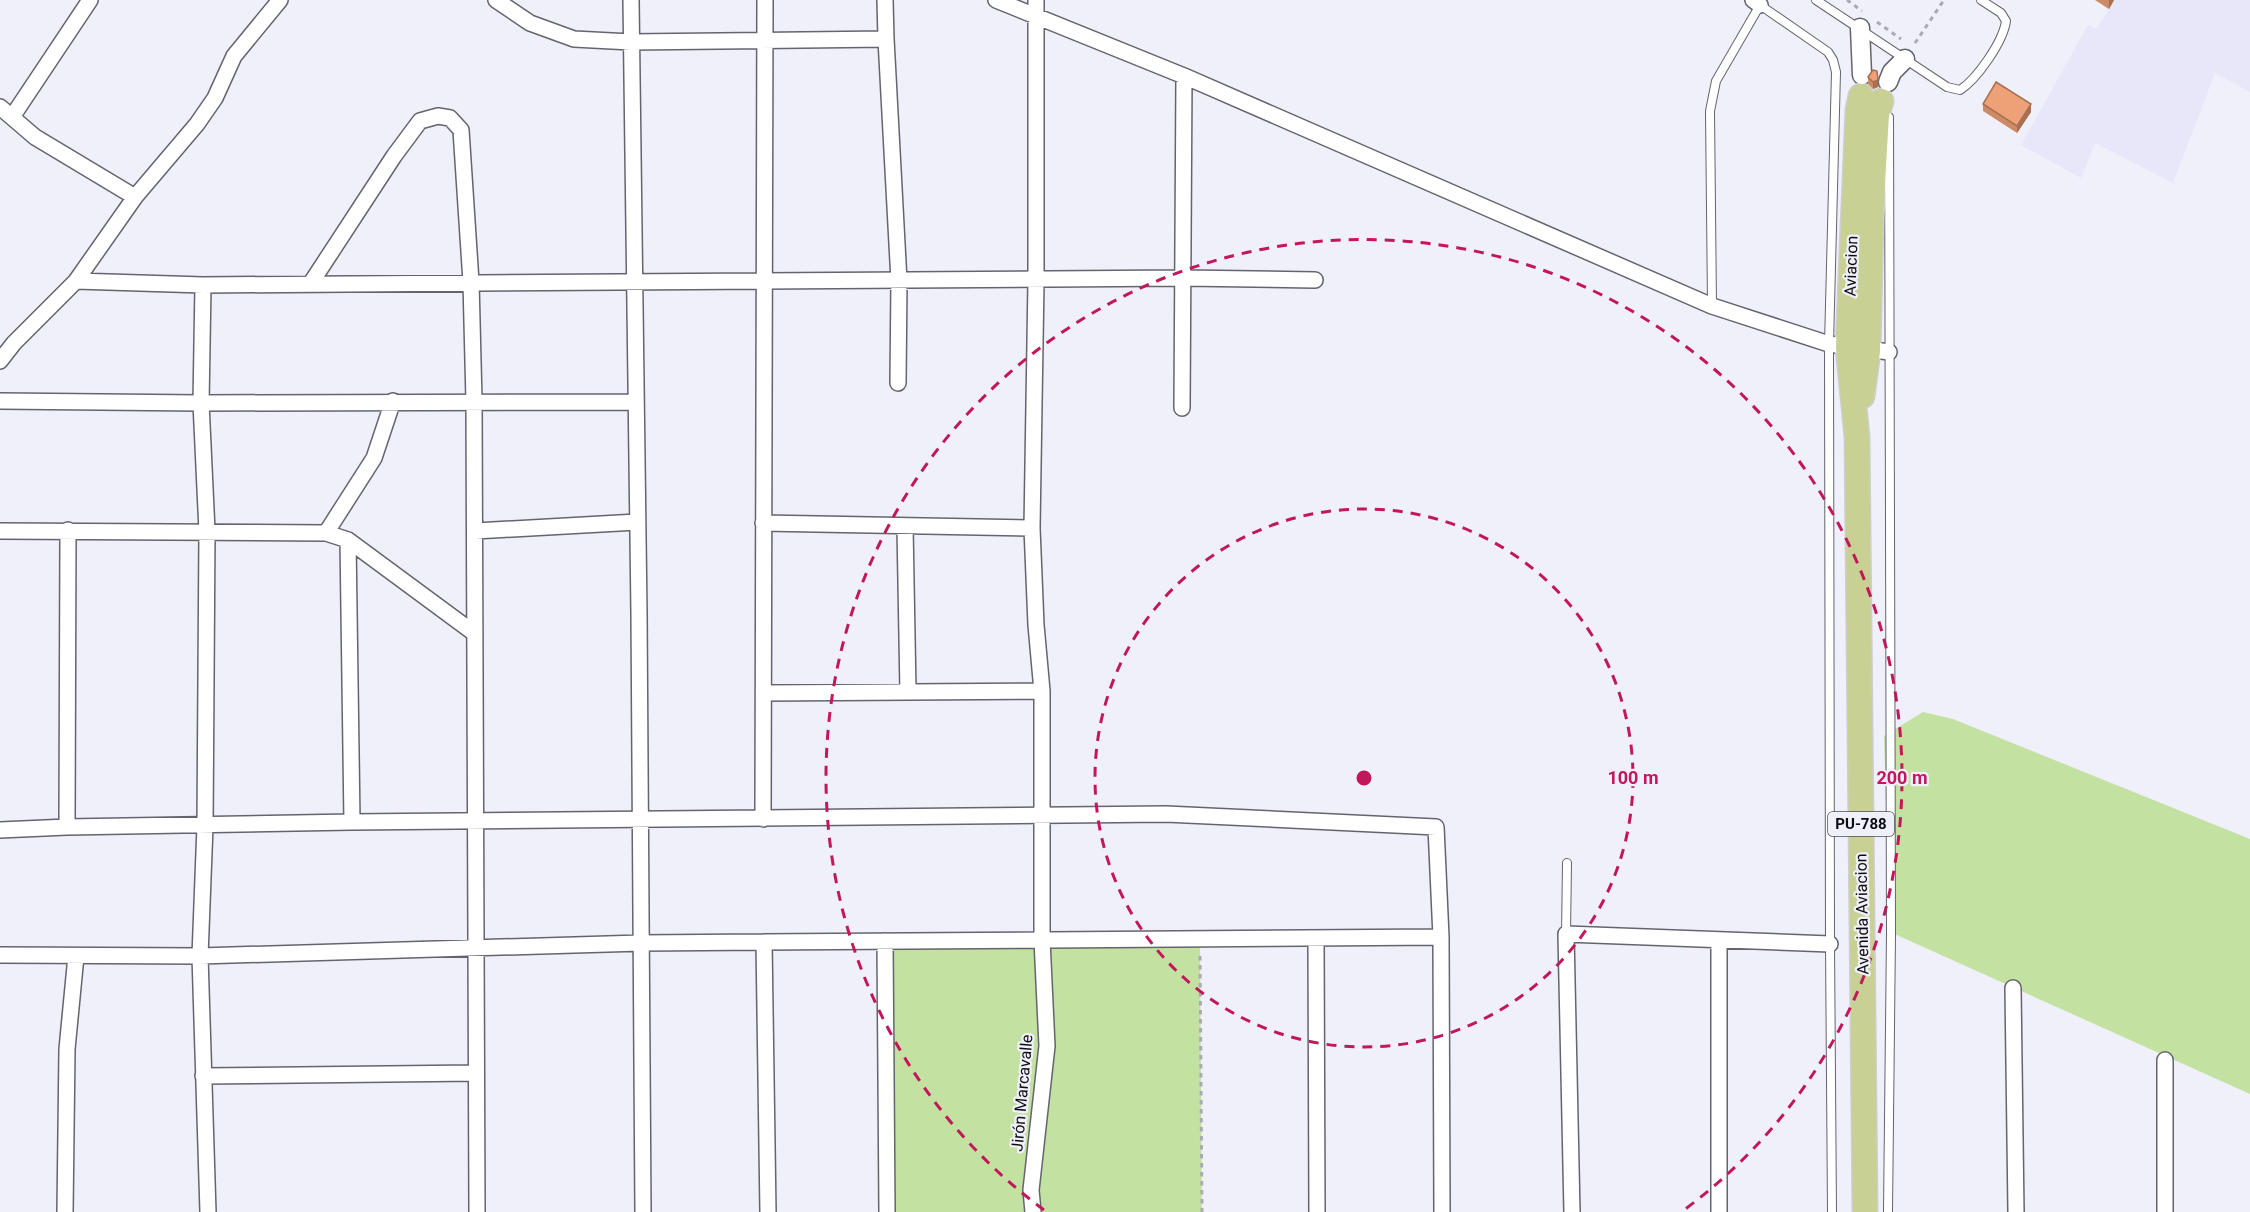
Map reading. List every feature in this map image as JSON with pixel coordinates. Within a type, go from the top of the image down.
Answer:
[{"type":"main road","name":"Aviacion","points":[[1857,437],[1871,96]]},
{"type":"main road","name":"Avenida Aviacion","points":[[1857,437],[1865,1212]]},
{"type":"street","points":[[90,0],[82,7],[6,112],[35,137],[135,197]]},
{"type":"street","points":[[0,361],[14,343],[76,281],[135,197],[197,124],[215,98],[234,56],[280,0]]},
{"type":"street","points":[[496,0],[530,23],[574,39],[631,42],[886,39]]},
{"type":"street","points":[[631,0],[638,522],[643,1212]]},
{"type":"street","points":[[763,819],[765,0]]},
{"type":"street","points":[[885,0],[899,282],[898,383]]},
{"type":"street","points":[[996,0],[1184,76],[1712,306],[1859,349]]},
{"type":"street","name":"Jirón Marcavalle","points":[[1033,1212],[1031,1190],[1047,1046],[1042,940],[1042,691],[1036,625],[1032,528],[1036,281],[1036,0]]},
{"type":"street","name":"Aviacion","points":[[1868,22],[1871,96]]},
{"type":"street","points":[[1871,96],[1908,53]]},
{"type":"street","points":[[1182,408],[1184,76]]},
{"type":"street","points":[[311,283],[394,156],[420,121],[438,117],[450,118],[461,130],[471,282],[474,401],[477,1212]]},
{"type":"street","points":[[76,281],[203,285],[471,282],[899,282],[1184,278],[1315,280]]},
{"type":"street","points":[[203,285],[201,403],[207,531],[205,826],[200,956],[208,1212]]},
{"type":"street","points":[[0,401],[636,402]]},
{"type":"street","points":[[326,533],[374,458],[393,401]]},
{"type":"street","points":[[475,531],[638,522]]},
{"type":"street","points":[[763,523],[1032,528]]},
{"type":"street","points":[[905,526],[908,692]]},
{"type":"street","points":[[67,827],[68,530]]},
{"type":"street","points":[[0,531],[326,533],[348,540],[474,633]]},
{"type":"street","points":[[348,540],[352,822]]},
{"type":"street","points":[[764,693],[1042,691]]},
{"type":"street","points":[[0,830],[352,822],[640,821],[1166,814],[1436,827],[1441,937],[1442,1212]]},
{"type":"street","points":[[1572,1212],[1566,934],[1830,944]]},
{"type":"street","points":[[0,956],[200,956],[641,943],[1441,937]]},
{"type":"street","points":[[1316,938],[1317,1212]]},
{"type":"street","points":[[885,941],[887,1212]]},
{"type":"street","points":[[1719,941],[1719,1212]]},
{"type":"street","points":[[764,942],[768,1212]]},
{"type":"street","points":[[65,1212],[67,1049],[76,956]]},
{"type":"street","points":[[2013,988],[2016,1212]]},
{"type":"street","points":[[2165,1059],[2165,1212]]},
{"type":"street","points":[[203,1076],[476,1073]]},
{"type":"lane","points":[[1816,0],[1868,22],[1947,87],[1960,90],[1970,84],[2004,34],[2006,21],[2001,13],[1981,0]]},
{"type":"lane","points":[[1712,306],[1710,111],[1716,81],[1757,2],[1828,52],[1836,72],[1859,349],[1891,934],[1888,1212]]},
{"type":"lane","points":[[1832,1212],[1830,944],[1859,349],[1889,117],[1871,96]]},
{"type":"lane","points":[[1566,934],[1567,863]]},
{"type":"path","points":[[1847,0],[1868,22],[1903,41]]},
{"type":"path","points":[[1908,53],[1944,0]]},
{"type":"path","points":[[1200,939],[1202,1212]]},
{"type":"shaded area","points":[[2095,0],[2250,0],[2250,92],[2215,73],[2173,183],[2095,143],[2081,178],[2021,145],[2088,25],[2096,29],[2109,9]]},
{"type":"green space","points":[[1923,712],[1953,719],[2250,839],[2250,1094],[1890,932],[1884,736]]},
{"type":"green space","points":[[1200,939],[1202,1212],[887,1212],[885,941]]},
{"type":"building","points":[[1873,70],[1877,71],[1878,80],[1873,82],[1868,77]]},
{"type":"building","points":[[1996,82],[2031,104],[2017,126],[1983,104]]}]
